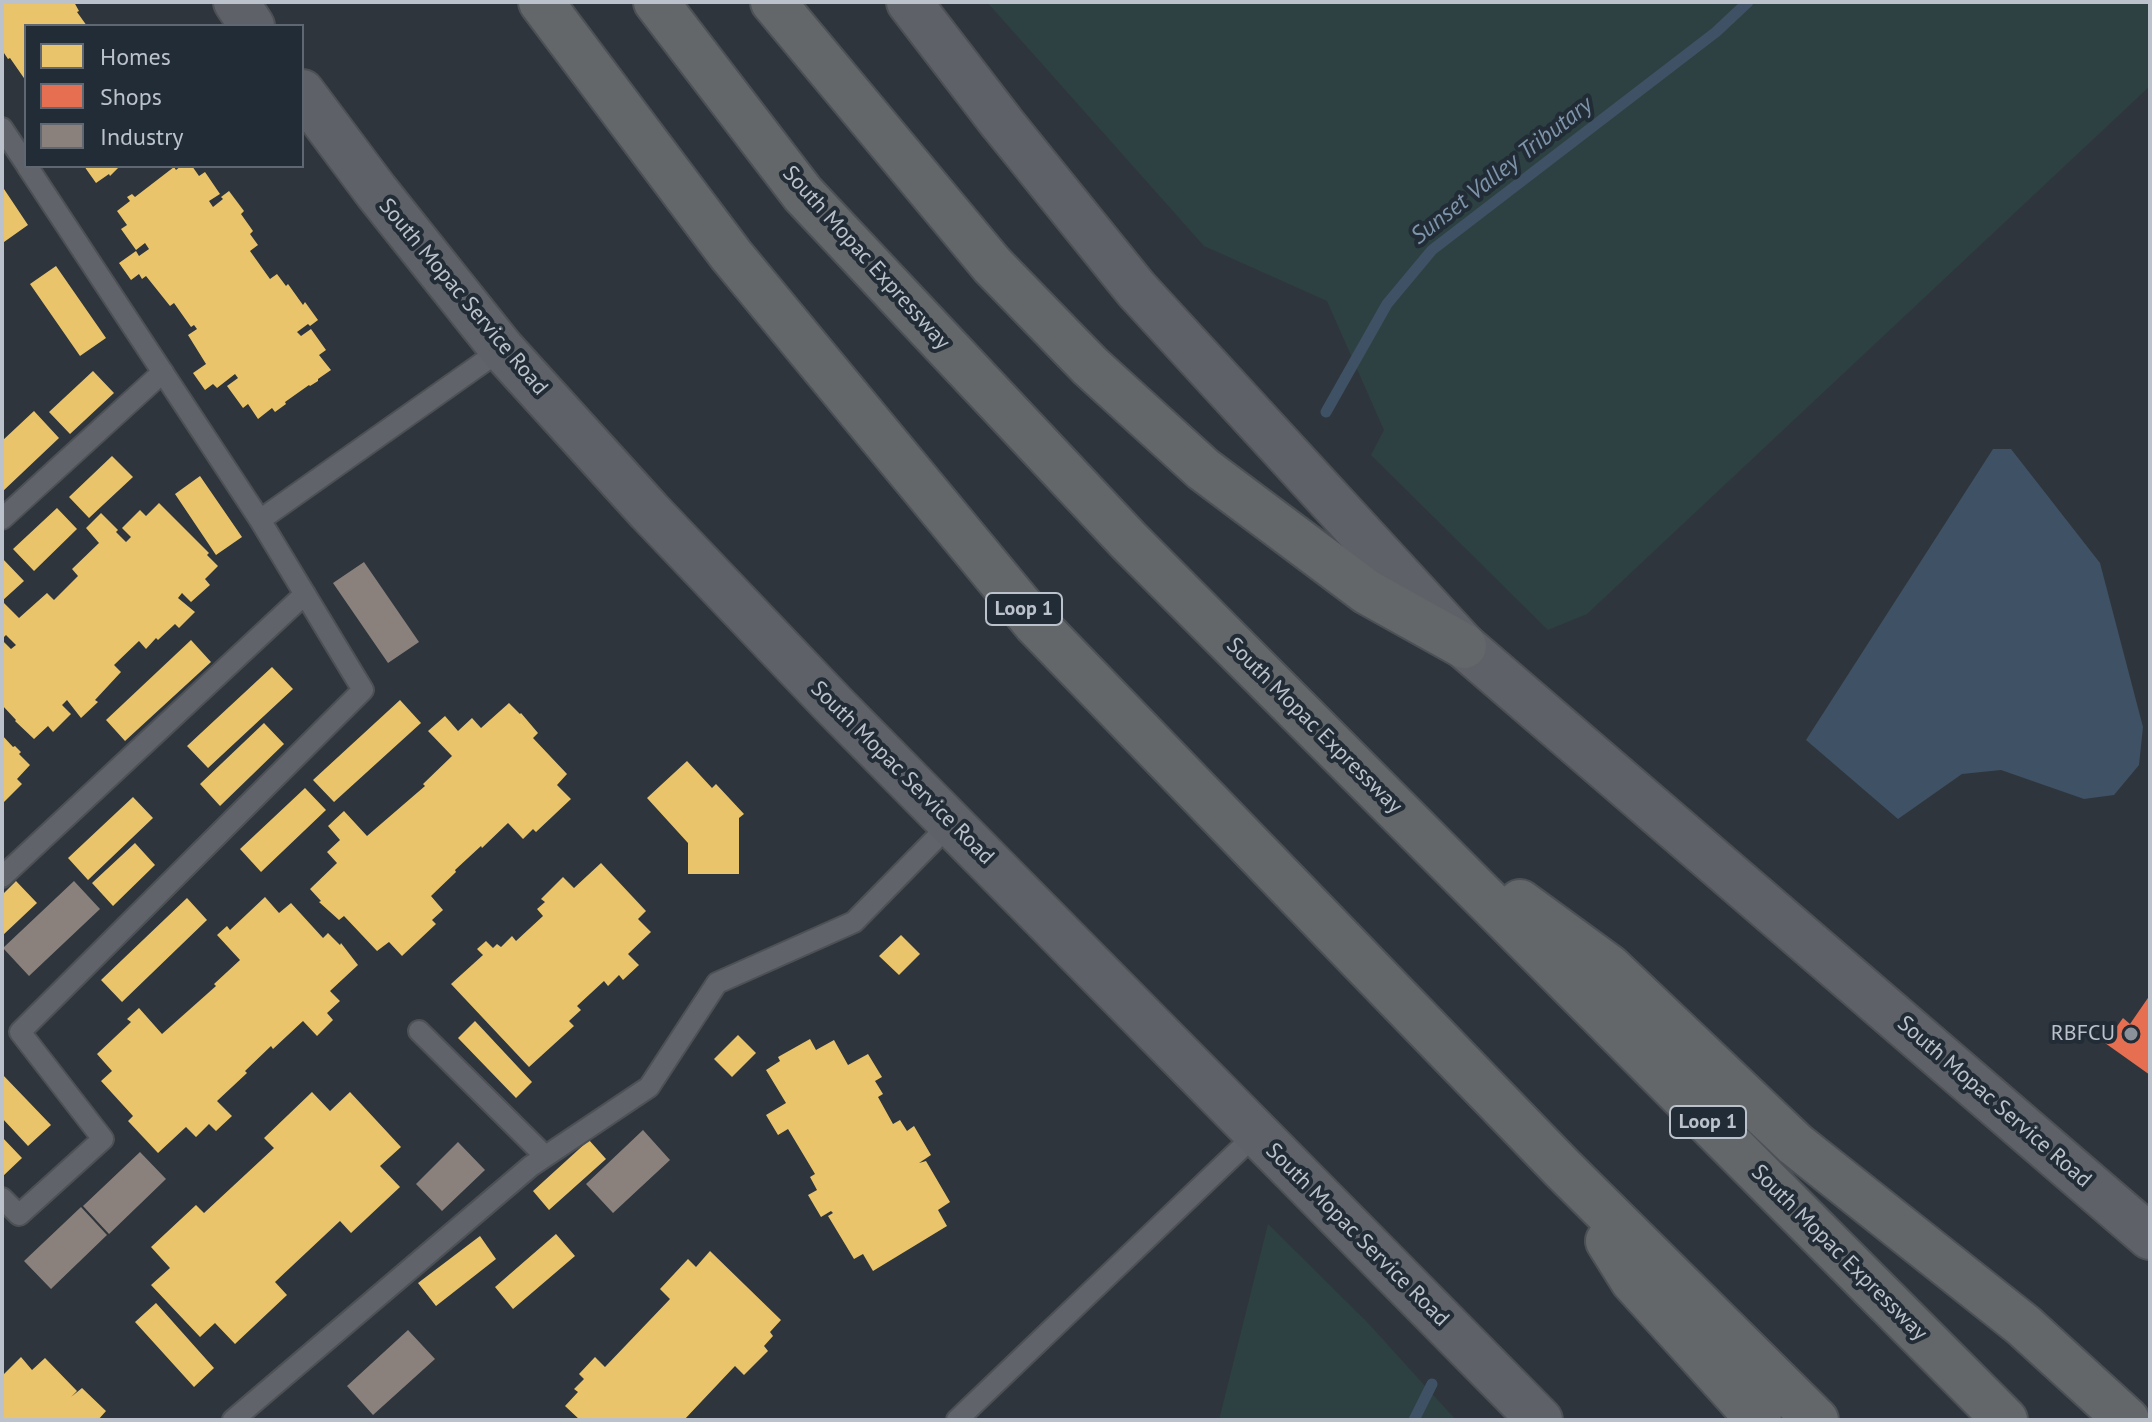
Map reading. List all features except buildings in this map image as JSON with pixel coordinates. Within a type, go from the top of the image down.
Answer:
[{"type":"highway","name":"Loop 1","points":[[541,2],[731,255],[1035,623],[1562,1168],[1816,1420]]},
{"type":"highway","name":"South Mopac Expressway","points":[[656,2],[803,194],[1128,540],[2005,1420]]},
{"type":"highway","points":[[773,2],[992,265],[1090,366],[1203,469],[1354,583],[1464,646]]},
{"type":"highway","points":[[1411,823],[1609,967],[1795,1144],[2023,1325],[2127,1420]]},
{"type":"highway","points":[[1562,1168],[1633,1281],[1759,1420]]},
{"type":"main road","points":[[236,2],[251,24]]},
{"type":"main road","name":"South Mopac Service Road","points":[[909,2],[1136,289],[1464,646],[2150,1237]]},
{"type":"main road","name":"South Mopac Service Road","points":[[304,95],[502,349],[649,511],[833,704],[1540,1420]]},
{"type":"lane","points":[[2,128],[24,161]]},
{"type":"lane","points":[[2,1198],[19,1215],[103,1139],[20,1032],[363,690],[260,520],[29,168]]},
{"type":"lane","points":[[260,520],[502,349]]},
{"type":"lane","points":[[2,519],[163,372]]},
{"type":"lane","points":[[2,877],[305,594]]},
{"type":"lane","points":[[233,1420],[531,1166],[649,1087],[717,983],[854,922],[951,823]]},
{"type":"lane","points":[[419,1031],[545,1156]]},
{"type":"lane","points":[[957,1420],[1257,1133]]},
{"type":"green space","points":[[987,2],[2150,2],[2150,86],[1587,614],[1548,630],[1371,455],[1384,430],[1327,301],[1204,246]]},
{"type":"green space","points":[[1268,1224],[1367,1322],[1456,1420],[1219,1420]]},
{"type":"water","points":[[1993,449],[2011,449],[2100,563],[2143,727],[2139,765],[2114,795],[2084,799],[2001,770],[1962,774],[1898,819],[1806,740]]},
{"type":"waterway","name":"Sunset Valley Tributary","points":[[1326,412],[1387,304],[1432,250],[1716,32],[1748,2]]},
{"type":"waterway","name":"Sunset Valley Tributary","points":[[1414,1420],[1432,1384]]},
{"type":"place","name":"RBFCU","points":[[2131,1034]]}]
